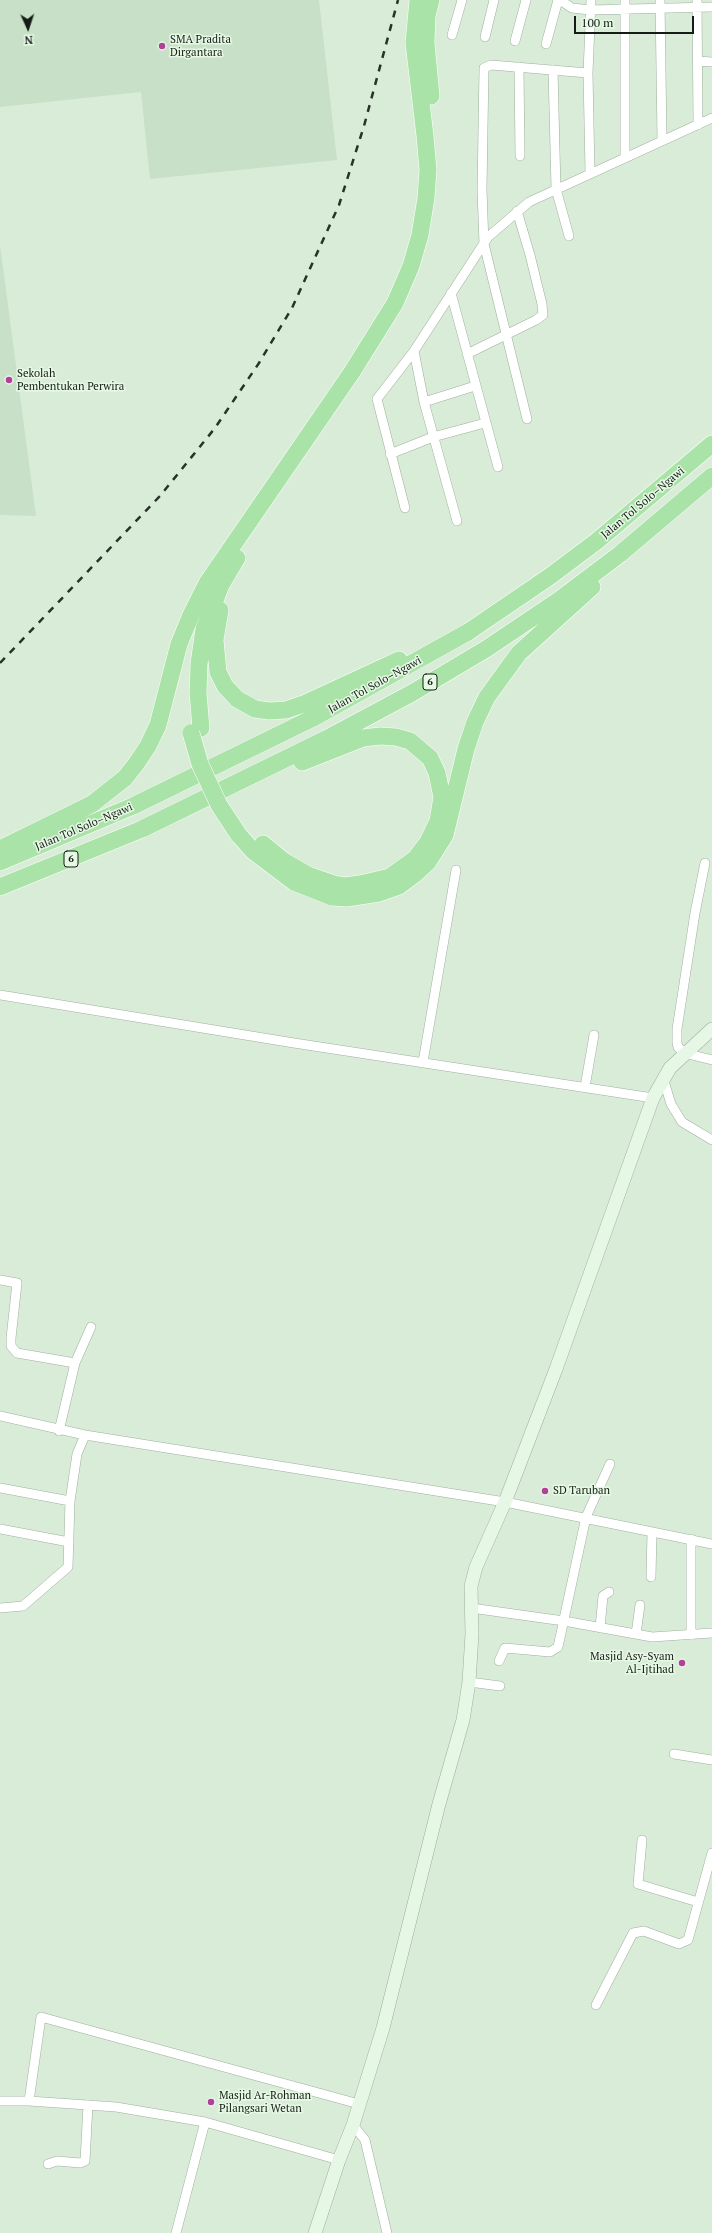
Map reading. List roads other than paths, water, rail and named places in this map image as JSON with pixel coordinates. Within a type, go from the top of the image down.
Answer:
[{"type":"highway","points":[[418,0],[414,43],[428,170],[426,198],[420,235],[411,266],[395,303],[352,372],[234,553],[204,629],[199,664],[196,730],[228,795],[253,851],[294,882],[332,897],[347,898],[379,892],[399,886],[415,874],[428,862],[446,835],[466,749],[475,722],[487,697],[502,674],[519,653],[538,634],[616,568],[693,493]]},
{"type":"highway","points":[[0,849],[92,804],[115,786],[136,764],[148,746],[158,725],[179,644],[207,583],[234,553],[321,437],[405,309],[423,267],[437,199],[438,171],[426,43],[427,16],[431,0]]},
{"type":"highway","name":"Jalan Tol Solo–Ngawi","points":[[0,862],[132,806],[315,717],[468,632],[549,577],[644,503],[712,444]]},
{"type":"highway","name":"6","points":[[0,887],[142,829],[326,739],[412,693],[486,649],[558,600],[620,554],[712,476]]},
{"type":"highway","points":[[234,553],[217,622],[215,640],[218,672],[225,686],[237,699],[254,709],[269,711],[286,710],[306,703],[415,653],[549,577]]},
{"type":"highway","points":[[142,829],[363,738],[396,737],[410,741],[430,758],[440,784],[440,811],[428,842],[415,859],[401,870],[390,877],[375,882],[345,886],[308,875],[285,862],[244,831]]},
{"type":"main road","points":[[315,2233],[339,2160],[353,2124],[382,2033],[439,1804],[463,1720],[469,1682],[472,1634],[471,1608],[474,1574],[505,1502],[556,1369],[653,1098],[663,1078],[684,1053],[712,1029]]},
{"type":"street","points":[[452,35],[462,0]]},
{"type":"street","points":[[485,37],[494,0]]},
{"type":"street","points":[[514,41],[526,0]]},
{"type":"street","points":[[546,44],[559,0],[572,8],[590,10],[626,4],[697,3],[712,7]]},
{"type":"street","points":[[590,0],[588,73],[590,173]]},
{"type":"street","points":[[697,3],[698,125]]},
{"type":"street","points":[[625,157],[626,4]]},
{"type":"street","points":[[660,4],[662,140]]},
{"type":"street","points":[[698,61],[712,62]]},
{"type":"street","points":[[527,419],[505,335],[484,244],[482,190],[484,68],[491,65],[588,73]]},
{"type":"street","points":[[519,67],[520,156]]},
{"type":"street","points":[[553,70],[556,188],[569,236]]},
{"type":"street","points":[[404,508],[377,399],[414,351],[484,244],[517,211],[556,188],[712,118]]},
{"type":"street","points":[[467,354],[536,320],[543,312],[517,211]]},
{"type":"street","points":[[451,293],[498,467]]},
{"type":"street","points":[[414,351],[424,402],[457,522]]},
{"type":"street","points":[[424,402],[475,386]]},
{"type":"street","points":[[390,454],[433,437],[485,423]]},
{"type":"street","points":[[705,863],[677,1029],[678,1047],[684,1053],[712,1060]]},
{"type":"street","points":[[423,1062],[456,870]]},
{"type":"street","points":[[0,995],[653,1098]]},
{"type":"street","points":[[585,1087],[594,1035]]},
{"type":"street","points":[[663,1078],[671,1104],[682,1122],[712,1140]]},
{"type":"street","points":[[0,1280],[17,1283],[11,1338],[13,1351],[75,1363]]},
{"type":"street","points":[[59,1431],[75,1363],[91,1327]]},
{"type":"street","points":[[0,1416],[59,1431],[505,1502],[586,1517],[712,1544]]},
{"type":"street","points":[[0,1608],[23,1606],[63,1574],[70,1565],[70,1501],[77,1454],[85,1435]]},
{"type":"street","points":[[500,1661],[505,1648],[548,1652],[554,1651],[558,1647],[586,1517],[610,1464]]},
{"type":"street","points":[[0,1488],[70,1501]]},
{"type":"street","points":[[0,1529],[69,1542]]},
{"type":"street","points":[[651,1577],[652,1532]]},
{"type":"street","points":[[691,1539],[691,1635]]},
{"type":"street","points":[[600,1628],[603,1596],[609,1592]]},
{"type":"street","points":[[636,1634],[640,1605]]},
{"type":"street","points":[[471,1608],[564,1621],[652,1638],[712,1633]]},
{"type":"street","points":[[469,1682],[500,1686]]},
{"type":"street","points":[[674,1754],[712,1760]]},
{"type":"street","points":[[642,1840],[638,1884],[698,1902]]},
{"type":"street","points":[[596,2006],[633,1933],[644,1931],[676,1944],[684,1943],[690,1938],[698,1902],[712,1856]]},
{"type":"street","points":[[703,1888],[712,1892]]},
{"type":"street","points":[[29,2101],[41,2017],[359,2104]]},
{"type":"street","points":[[1,2101],[29,2101],[116,2107],[205,2122],[339,2160]]},
{"type":"street","points":[[48,2164],[57,2161],[80,2163],[85,2161],[88,2105]]},
{"type":"street","points":[[176,2233],[205,2122]]},
{"type":"street","points":[[353,2124],[366,2140],[387,2233]]},
{"type":"railway","points":[[0,663],[160,496],[215,428],[259,363],[292,308],[339,205],[364,126],[398,0]]},
{"type":"place","name":"SMA Pradita Dirgantara","points":[[162,46]]},
{"type":"place","name":"Sekolah Pembentukan Perwira","points":[[9,380]]},
{"type":"place","name":"SD Taruban","points":[[545,1491]]},
{"type":"place","name":"Masjid Asy-Syam Al-Ijtihad","points":[[682,1663]]},
{"type":"place","name":"Masjid Ar-Rohman Pilangsari Wetan","points":[[211,2102]]}]
